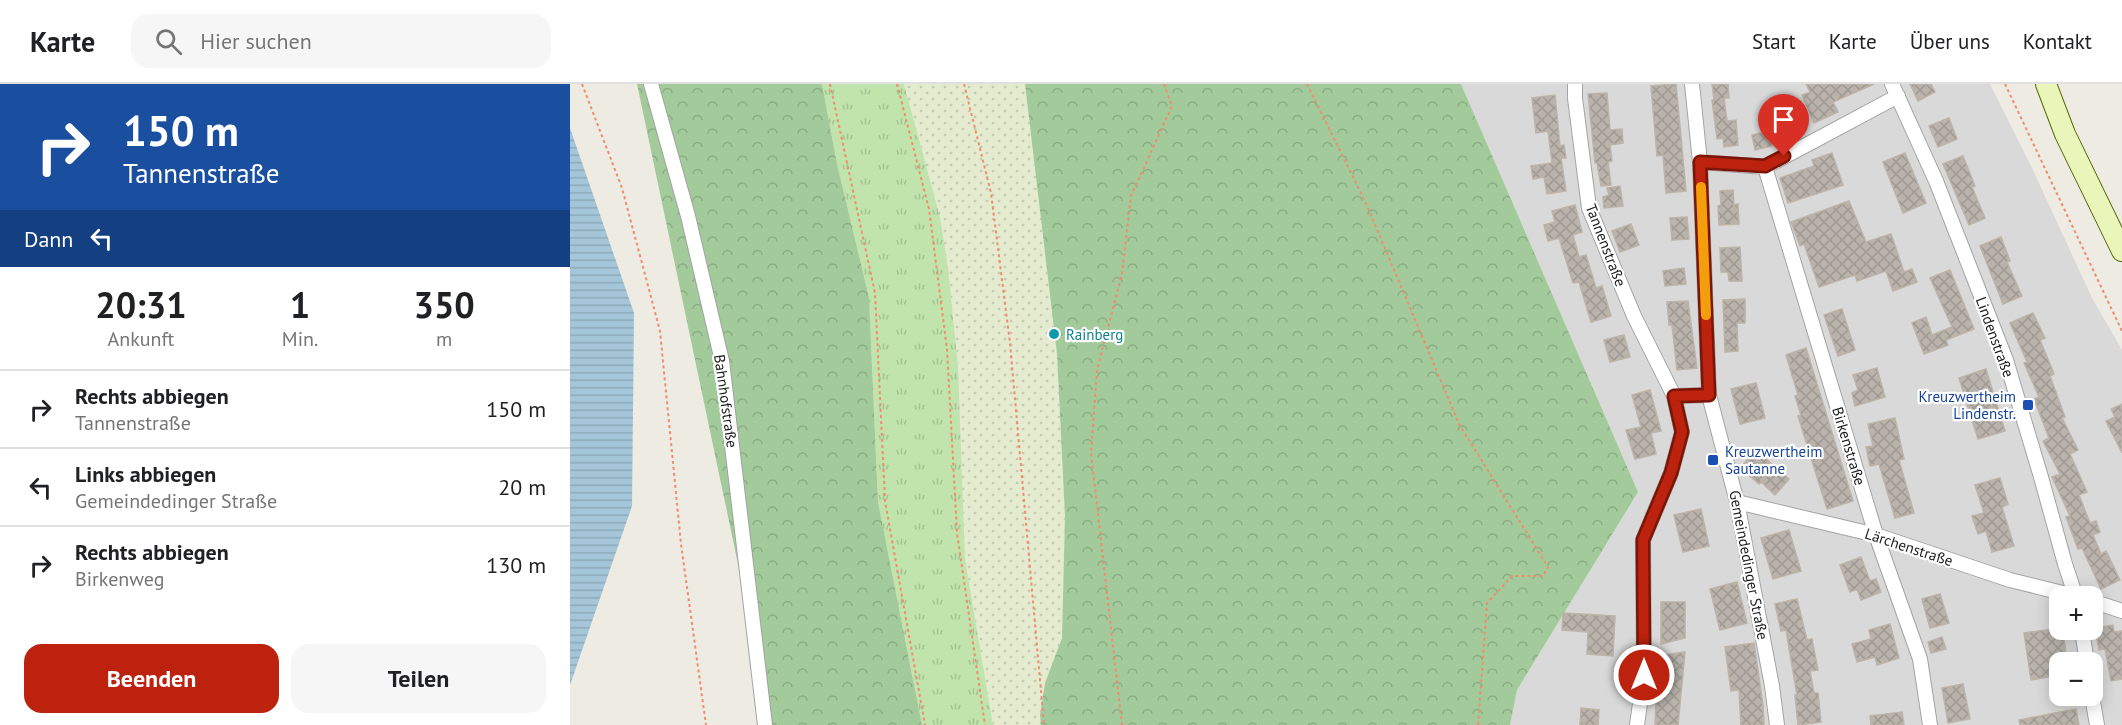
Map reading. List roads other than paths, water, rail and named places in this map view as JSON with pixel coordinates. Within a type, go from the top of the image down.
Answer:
[{"type":"main road","points":[[2046,84],[2066,134],[2122,251]]},
{"type":"street","name":"Bahnhofstraße","points":[[651,84],[688,216],[722,361],[765,725]]},
{"type":"street","name":"Tannenstraße","points":[[1575,84],[1588,208],[1634,316],[1674,396],[1682,432],[1671,473],[1643,540],[1644,675],[1637,725]]},
{"type":"street","name":"Gemeindedinger Straße","points":[[1692,84],[1700,162],[1709,395],[1737,502],[1772,686],[1777,725]]},
{"type":"street","points":[[1700,162],[1765,166],[1895,90]]},
{"type":"street","name":"Lindenstraße","points":[[1895,90],[1936,181],[2006,360],[2073,586]]},
{"type":"street","name":"Birkenstraße","points":[[1765,166],[1876,535],[1920,659],[1930,725]]},
{"type":"street","points":[[1674,396],[1709,395]]},
{"type":"street","name":"Lärchenstraße","points":[[1737,502],[1876,535],[2010,580],[2049,590]]},
{"type":"street","points":[[2103,605],[2122,611]]},
{"type":"street","points":[[2094,706],[2097,725]]},
{"type":"water","points":[[570,128],[634,313],[632,506],[570,685]]},
{"type":"place","name":"Rainberg","points":[[1054,334]]},
{"type":"place","name":"Kreuzwertheim Lindenstr.","points":[[2028,405]]},
{"type":"place","name":"Kreuzwertheim Sautanne","points":[[1713,460]]}]
